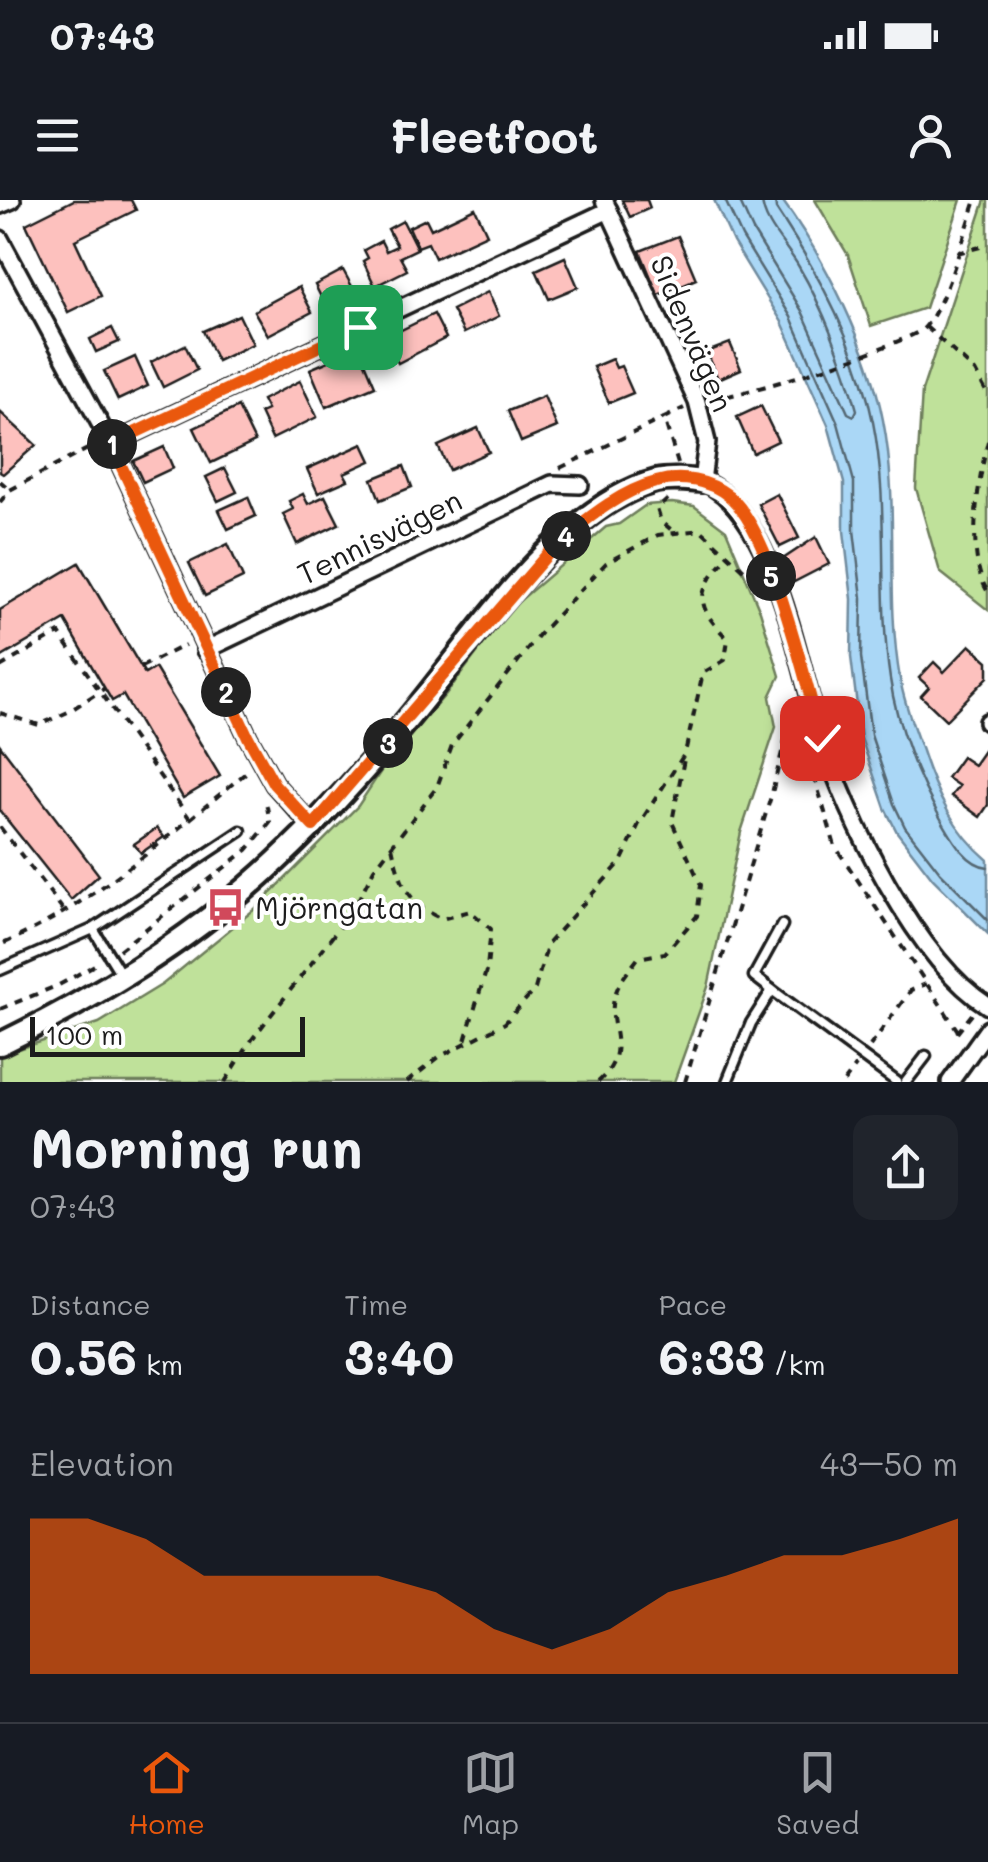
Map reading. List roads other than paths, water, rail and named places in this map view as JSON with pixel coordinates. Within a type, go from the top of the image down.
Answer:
[{"type":"street","points":[[0,206],[12,200]]},
{"type":"street","points":[[110,442],[606,205]]},
{"type":"street","name":"Sidenvägen","points":[[606,205],[697,402],[707,442],[702,481]]},
{"type":"street","points":[[0,240],[110,442],[206,650],[274,784],[313,826]]},
{"type":"street","points":[[0,1044],[186,938],[313,826],[558,542],[592,515],[655,482],[702,481],[730,497],[752,528],[788,616],[822,738],[853,818],[906,914],[964,988],[988,1006]]},
{"type":"street","name":"Tennisvägen","points":[[206,650],[552,484],[580,485]]},
{"type":"street","points":[[950,1082],[988,1030]]},
{"type":"lane","points":[[0,970],[93,929],[241,831]]},
{"type":"lane","points":[[782,925],[754,976],[897,1082]]},
{"type":"lane","points":[[93,929],[122,976]]},
{"type":"lane","points":[[726,1082],[750,1024],[772,990]]},
{"type":"lane","points":[[906,1082],[926,1056]]},
{"type":"water","points":[[714,200],[782,200],[830,277],[868,363],[888,452],[893,615],[902,688],[940,797],[965,837],[988,860],[988,934],[933,879],[897,832],[885,808],[861,738],[851,657],[852,599],[844,531],[844,483],[828,425],[782,322],[733,242]]},
{"type":"place","name":"Mjörngatan","points":[[225,907]]}]
